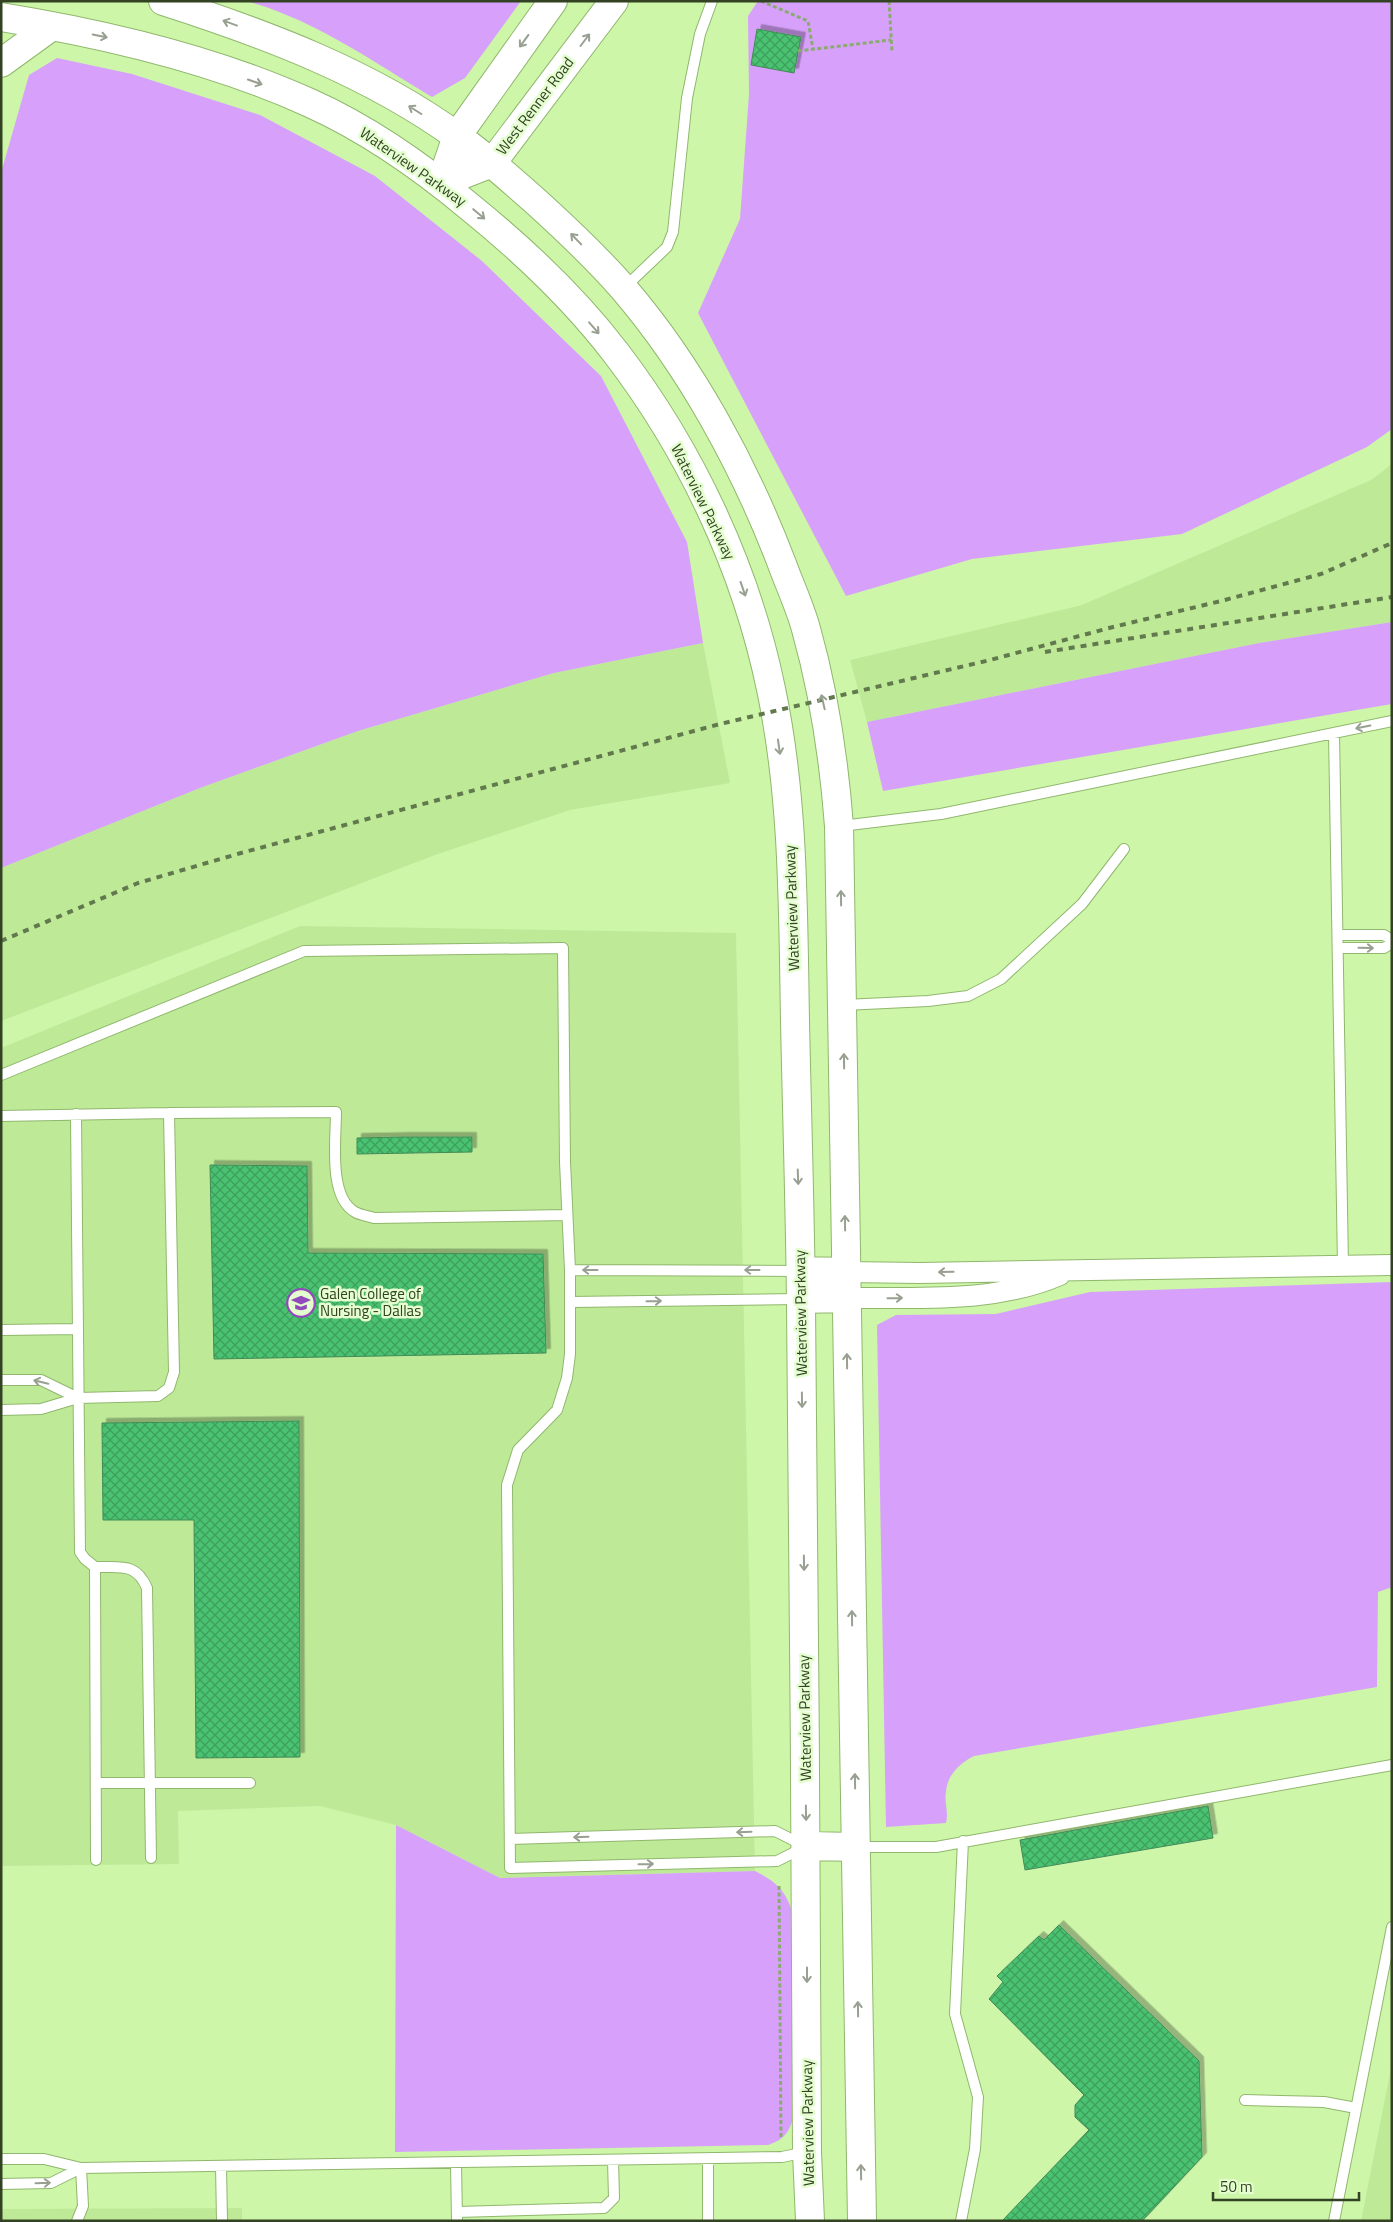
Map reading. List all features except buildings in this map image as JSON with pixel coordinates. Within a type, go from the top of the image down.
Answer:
[{"type":"main road","points":[[163,1],[288,45],[340,69],[404,103],[457,136],[492,163],[565,228],[623,288],[673,355],[709,409],[740,468],[771,536],[806,628],[828,725],[839,826],[862,2221]]},
{"type":"main road","points":[[441,183],[457,136],[553,1]]},
{"type":"main road","name":"West Renner Road","points":[[441,183],[492,163],[614,1]]},
{"type":"main road","name":"Waterview Parkway","points":[[1,17],[126,42],[190,59],[310,103],[366,133],[441,183],[512,241],[558,286],[614,350],[655,408],[687,465],[723,536],[745,592],[771,689],[790,816],[801,1271],[810,2221]]},
{"type":"main road","points":[[1,63],[52,26]]},
{"type":"main road","points":[[801,1271],[846,1285]]},
{"type":"main road","points":[[801,1299],[846,1285]]},
{"type":"main road","points":[[806,1846],[856,1847]]},
{"type":"street","points":[[846,1285],[1071,1270],[1392,1265]]},
{"type":"lane","points":[[623,288],[667,247],[673,232],[687,98],[700,34],[712,1]]},
{"type":"lane","points":[[839,826],[941,814],[1392,721]]},
{"type":"lane","points":[[1334,733],[1343,1266]]},
{"type":"lane","points":[[843,1005],[928,1001],[968,996],[1002,979],[1082,904],[1124,849]]},
{"type":"lane","points":[[1338,935],[1384,935],[1392,940]]},
{"type":"lane","points":[[1338,948],[1384,948],[1392,943]]},
{"type":"lane","points":[[1,1075],[304,951],[563,948],[570,1354],[563,1392],[557,1410],[518,1450],[507,1485],[510,1868],[777,1861],[806,1846]]},
{"type":"lane","points":[[1,1116],[336,1112],[337,1186],[342,1200],[354,1212],[374,1218],[567,1215]]},
{"type":"lane","points":[[1,1410],[41,1409],[78,1398],[158,1396],[169,1388],[174,1372],[169,1113]]},
{"type":"lane","points":[[76,1114],[80,1552],[95,1567],[128,1568],[141,1575],[147,1588],[151,1858]]},
{"type":"lane","points":[[570,1270],[801,1271]]},
{"type":"lane","points":[[570,1302],[801,1299]]},
{"type":"lane","points":[[1,1330],[77,1329]]},
{"type":"lane","points":[[1,1380],[41,1380],[78,1398]]},
{"type":"lane","points":[[95,1567],[96,1860]]},
{"type":"lane","points":[[856,1847],[936,1847],[1392,1765]]},
{"type":"lane","points":[[96,1783],[250,1782]]},
{"type":"lane","points":[[510,1839],[775,1831],[806,1846]]},
{"type":"lane","points":[[961,2221],[974,2149],[978,2097],[955,2014],[962,1842]]},
{"type":"lane","points":[[1334,2221],[1392,1927]]},
{"type":"lane","points":[[1245,2100],[1324,2102],[1356,2108]]},
{"type":"lane","points":[[1,2159],[44,2158],[82,2168],[782,2157],[808,2152]]},
{"type":"lane","points":[[708,2158],[708,2221]]},
{"type":"lane","points":[[456,2163],[457,2216],[604,2208],[614,2198],[612,2160]]},
{"type":"lane","points":[[221,2166],[222,2221]]},
{"type":"lane","points":[[1,2184],[51,2183],[82,2168]]},
{"type":"lane","points":[[77,2221],[83,2206],[82,2168]]},
{"type":"path","points":[[761,1],[808,21],[814,49]]},
{"type":"path","points":[[889,1],[892,52]]},
{"type":"path","points":[[798,51],[891,40]]},
{"type":"path","points":[[779,1886],[781,2139]]},
{"type":"shaded area","points":[[246,1],[521,1],[465,78],[432,97],[319,30],[271,9]]},
{"type":"shaded area","points":[[758,1],[1392,1],[1392,429],[1367,447],[1182,534],[972,559],[846,596],[698,313],[740,219],[749,94],[748,16]]},
{"type":"shaded area","points":[[57,58],[132,74],[260,115],[375,176],[482,261],[601,376],[687,542],[703,643],[554,673],[358,731],[200,788],[1,868],[1,173],[29,75]]},
{"type":"shaded area","points":[[1392,464],[1392,622],[1259,643],[867,722],[850,660],[1082,605],[1371,480]]},
{"type":"shaded area","points":[[1392,622],[1392,704],[883,791],[867,722],[1259,643]]},
{"type":"shaded area","points":[[703,643],[730,783],[570,810],[435,855],[1,1021],[1,868],[200,788],[358,731],[554,673]]},
{"type":"shaded area","points":[[300,926],[736,933],[755,1871],[500,1878],[396,1825],[320,1806],[178,1811],[179,1864],[1,1866],[1,1048]]},
{"type":"shaded area","points":[[1392,1282],[1392,1587],[1378,1592],[1377,1687],[974,1756],[959,1766],[949,1780],[946,1796],[946,1823],[886,1827],[877,1325],[896,1315],[996,1314],[1090,1292]]},
{"type":"shaded area","points":[[396,1825],[500,1878],[755,1871],[772,1881],[785,1895],[791,1908],[793,2119],[787,2132],[781,2139],[768,2145],[395,2152]]},
{"type":"shaded area","points":[[1392,2063],[1392,2221],[1361,2221]]},
{"type":"shaded area","points":[[242,2208],[242,2221],[1,2221],[1,2209]]},
{"type":"railway","points":[[1,941],[138,883],[241,853],[720,724],[990,660],[1113,627],[1221,601],[1321,574],[1392,543]]},
{"type":"railway","points":[[1045,652],[1392,597]]},
{"type":"place","name":"Galen College of Nursing - Dallas","points":[[301,1303]]}]
